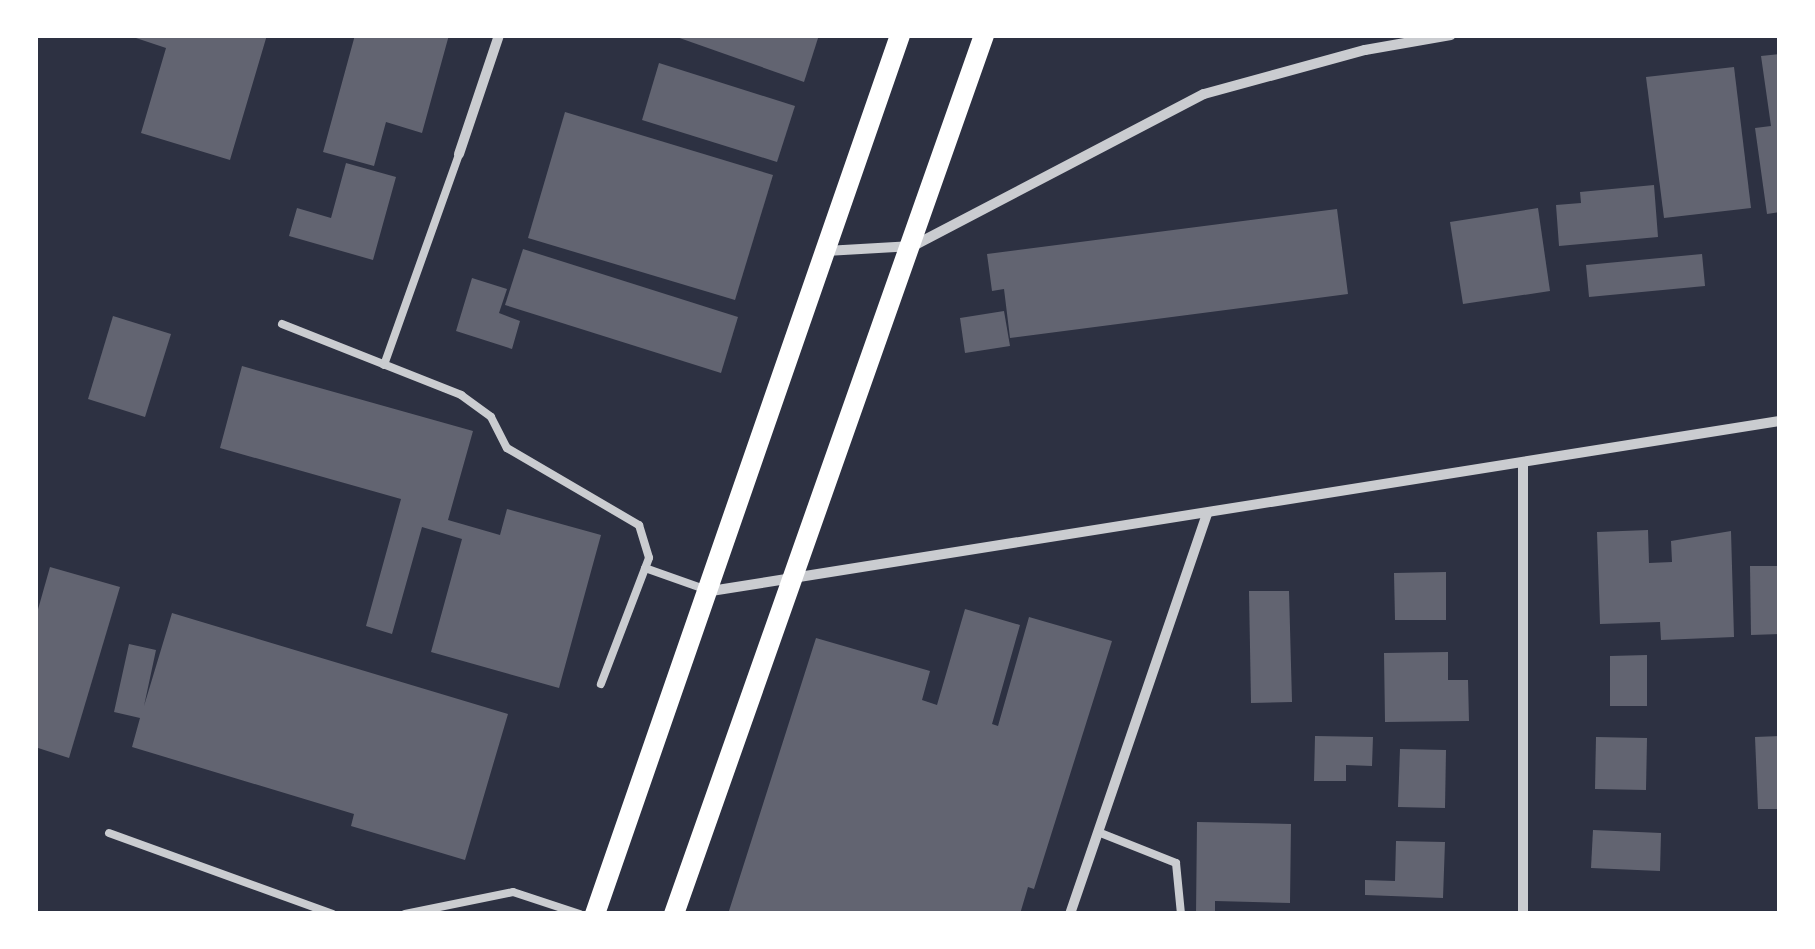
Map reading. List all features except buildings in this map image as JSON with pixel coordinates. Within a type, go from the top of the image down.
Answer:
[{"type":"main road","points":[[595,914],[711,591],[900,35]]},
{"type":"main road","points":[[674,914],[984,35]]},
{"type":"street","points":[[458,154],[499,35]]},
{"type":"street","points":[[1365,50],[1378,35]]},
{"type":"street","points":[[826,251],[912,246],[1204,94],[1365,50],[1451,35]]},
{"type":"street","points":[[711,591],[1780,422]]},
{"type":"street","points":[[1522,464],[1524,914]]},
{"type":"street","points":[[1070,914],[1207,514]]},
{"type":"street","points":[[1079,888],[1080,914]]},
{"type":"lane","points":[[384,365],[458,154]]},
{"type":"lane","points":[[282,324],[460,395],[490,416],[507,448],[639,525],[648,544],[645,568],[602,684]]},
{"type":"lane","points":[[645,568],[711,591]]},
{"type":"lane","points":[[1098,832],[1176,862],[1181,914]]},
{"type":"lane","points":[[109,833],[333,914]]},
{"type":"lane","points":[[406,914],[513,892],[580,914]]}]
